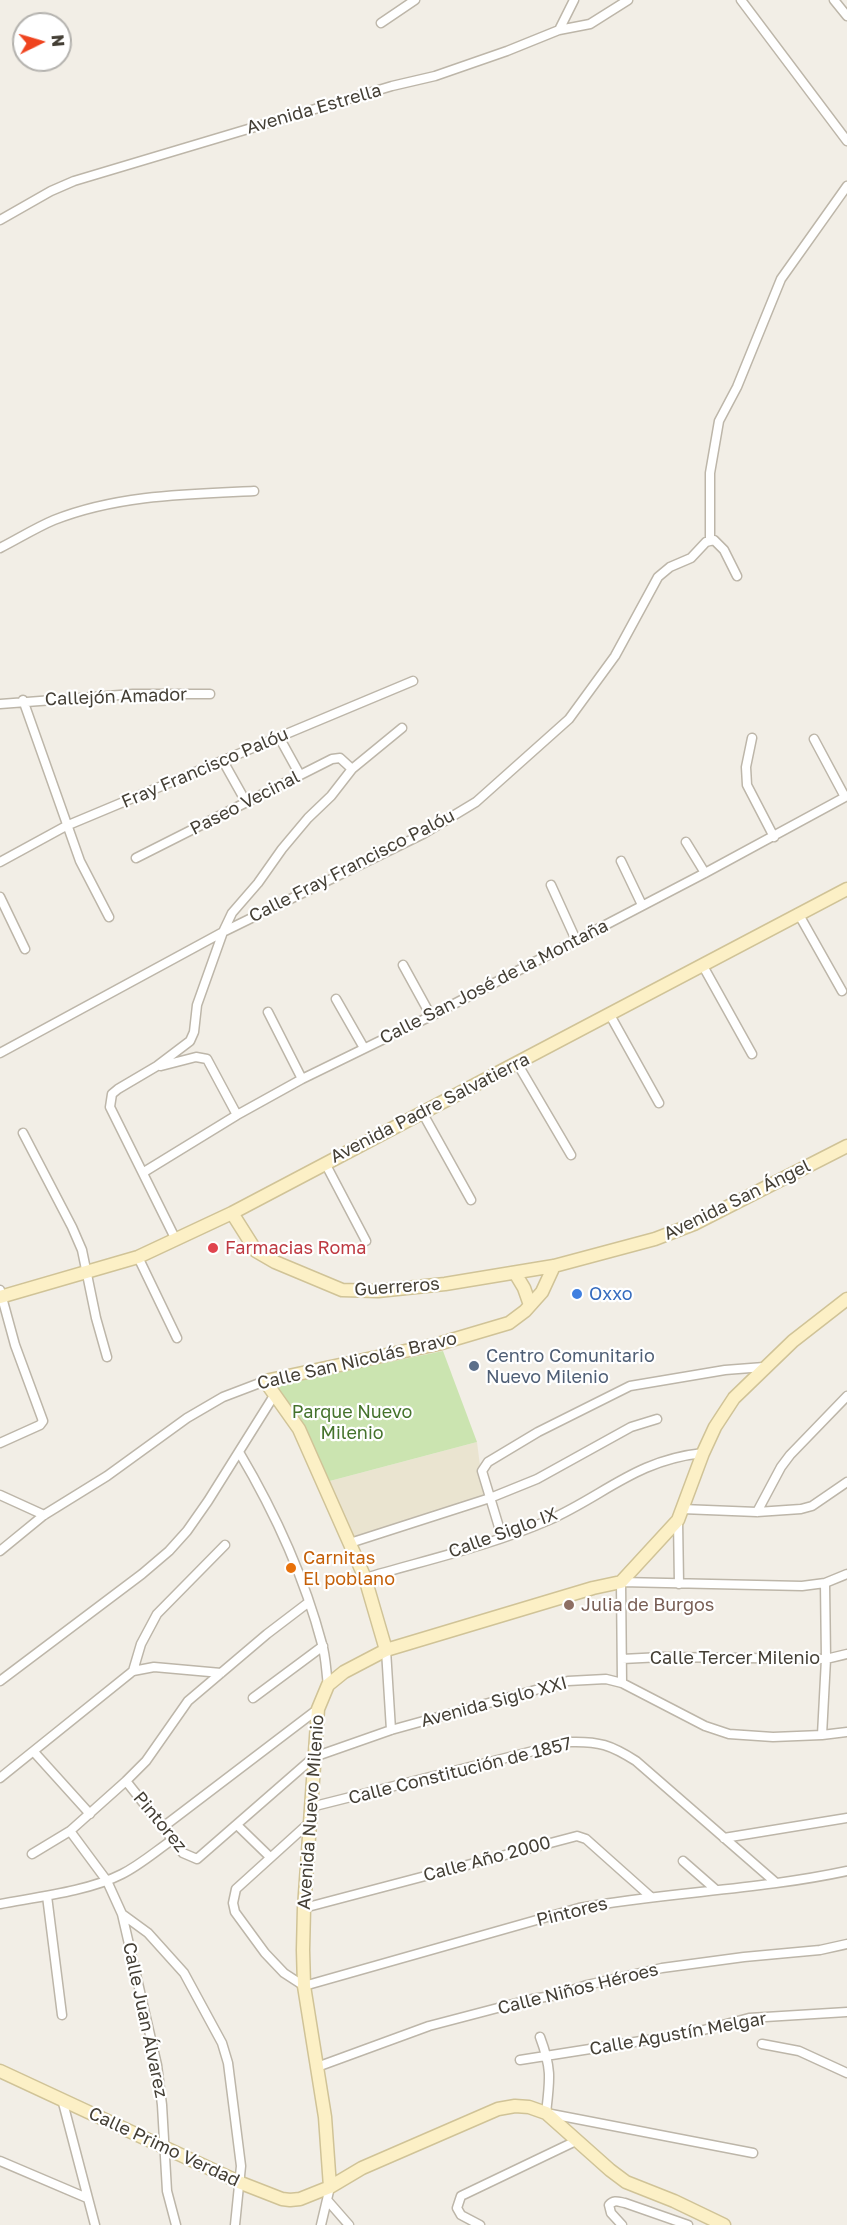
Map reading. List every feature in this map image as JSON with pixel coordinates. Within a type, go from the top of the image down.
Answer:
[{"type":"street","points":[[381,23],[415,0]]},
{"type":"street","points":[[559,30],[574,0]]},
{"type":"street","name":"Avenida Estrella","points":[[0,220],[51,192],[108,170],[392,86],[435,76],[559,30],[590,24],[628,0]]},
{"type":"street","points":[[741,0],[847,141]]},
{"type":"street","points":[[834,0],[847,16]]},
{"type":"street","points":[[736,576],[724,549],[714,540],[710,541],[710,473],[719,421],[737,387],[781,279],[847,186]]},
{"type":"street","points":[[0,548],[52,521],[96,508],[157,496],[254,491]]},
{"type":"street","name":"Calle Fray Francisco Palóu","points":[[0,1053],[223,932],[423,834],[476,802],[569,719],[615,656],[658,577],[670,567],[691,558],[710,541]]},
{"type":"street","name":"Fray Francisco Palóu","points":[[0,862],[66,826],[224,762],[413,681]]},
{"type":"street","name":"Callejón Amador","points":[[0,704],[23,700],[133,694],[210,694]]},
{"type":"street","points":[[23,700],[66,826],[80,861],[109,916]]},
{"type":"street","name":"Paseo Vecinal","points":[[157,1066],[190,1041],[194,1032],[197,1005],[232,913],[258,883],[282,849],[352,769],[402,728]]},
{"type":"street","points":[[279,737],[300,775]]},
{"type":"street","points":[[753,738],[745,776],[774,837]]},
{"type":"street","points":[[814,739],[846,796]]},
{"type":"street","name":"Paseo Vecinal","points":[[136,858],[333,759],[340,758],[352,769]]},
{"type":"street","points":[[224,762],[246,802]]},
{"type":"street","name":"Calle San José de la Montaña","points":[[144,1172],[237,1115],[302,1079],[431,1016],[774,837],[846,796]]},
{"type":"street","points":[[686,842],[705,873]]},
{"type":"street","points":[[621,861],[642,905]]},
{"type":"street","points":[[551,885],[576,940]]},
{"type":"street","name":"Avenida Padre Salvatierra","points":[[1,1294],[86,1273],[138,1257],[176,1240],[232,1213],[847,889]]},
{"type":"street","points":[[0,897],[25,949]]},
{"type":"street","points":[[798,914],[842,991]]},
{"type":"street","points":[[403,965],[431,1016]]},
{"type":"street","points":[[702,966],[752,1054]]},
{"type":"street","points":[[336,999],[364,1048]]},
{"type":"street","points":[[268,1012],[302,1079]]},
{"type":"street","points":[[610,1015],[659,1103]]},
{"type":"street","points":[[176,1240],[110,1107],[110,1100],[118,1089],[157,1066],[196,1057],[207,1059],[237,1115]]},
{"type":"street","points":[[517,1063],[571,1155]]},
{"type":"street","points":[[422,1112],[471,1200]]},
{"type":"street","points":[[23,1133],[82,1251],[107,1357]]},
{"type":"street","name":"Avenida San Ángel","points":[[554,1266],[655,1239],[694,1224],[847,1146]]},
{"type":"street","points":[[325,1163],[366,1241]]},
{"type":"street","name":"Guerreros","points":[[232,1213],[256,1251],[342,1290],[378,1291],[423,1287],[554,1266]]},
{"type":"street","points":[[138,1257],[177,1338]]},
{"type":"street","name":"Calle San Nicolás Bravo","points":[[0,1551],[44,1515],[106,1476],[187,1418],[223,1397],[265,1381],[438,1344],[509,1323],[542,1292],[554,1266]]},
{"type":"street","points":[[515,1273],[530,1305]]},
{"type":"street","points":[[0,1443],[40,1425],[43,1421],[15,1345],[1,1294]]},
{"type":"street","points":[[679,1584],[680,1514],[702,1453],[715,1427],[734,1398],[764,1366],[834,1307],[847,1299]]},
{"type":"street","points":[[502,1537],[482,1471],[488,1462],[538,1432],[630,1386],[694,1374],[764,1366]]},
{"type":"street","points":[[265,1381],[299,1429],[365,1578],[386,1650],[391,1730]]},
{"type":"street","points":[[0,1681],[169,1551],[187,1531],[275,1394]]},
{"type":"street","points":[[758,1512],[781,1467],[790,1455],[847,1396]]},
{"type":"street","points":[[350,1543],[490,1498],[537,1479],[631,1427],[657,1419]]},
{"type":"street","points":[[239,1452],[257,1483],[286,1544],[309,1602],[323,1646],[328,1685]]},
{"type":"street","name":"Calle Siglo IX","points":[[365,1578],[502,1537],[549,1520],[653,1463],[680,1455],[702,1453]]},
{"type":"street","points":[[622,1683],[621,1582],[680,1514],[807,1508],[847,1482]]},
{"type":"street","points":[[0,1495],[44,1515]]},
{"type":"street","points":[[133,1671],[141,1644],[157,1614],[225,1545]]},
{"type":"street","points":[[328,1685],[344,1672],[386,1650],[592,1588],[621,1582],[802,1586],[825,1583],[847,1574]]},
{"type":"street","points":[[822,1735],[826,1659],[825,1583]]},
{"type":"street","points":[[32,1854],[70,1831],[90,1814],[146,1761],[188,1701],[267,1634],[309,1602]]},
{"type":"street","points":[[253,1698],[323,1646]]},
{"type":"street","name":"Calle Tercer Milenio","points":[[622,1659],[662,1657],[826,1659],[847,1654]]},
{"type":"street","points":[[0,1778],[133,1671],[154,1667],[221,1673]]},
{"type":"street","name":"Avenida Siglo XXI","points":[[314,1756],[391,1730],[568,1681],[606,1679],[622,1683],[705,1726],[729,1734],[773,1737],[822,1735],[847,1731]]},
{"type":"street","name":"Avenida Nuevo Milenio","points":[[321,2225],[330,2187],[325,2117],[304,1986],[304,1908],[318,1708],[328,1685]]},
{"type":"street","points":[[163,1827],[318,1708]]},
{"type":"street","name":"Calle Constitución de 1857","points":[[311,1808],[569,1742],[603,1743],[636,1761],[775,1882]]},
{"type":"street","points":[[34,1752],[90,1814]]},
{"type":"street","points":[[270,1857],[237,1826],[314,1756]]},
{"type":"street","name":"Pintorez","points":[[126,1781],[183,1853],[197,1859],[237,1826]]},
{"type":"street","points":[[724,1838],[847,1818]]},
{"type":"street","points":[[304,1986],[284,1973],[265,1953],[235,1912],[233,1903],[236,1889],[310,1822]]},
{"type":"street","name":"Calle Juan Álvarez","points":[[70,1831],[107,1881],[122,1914],[157,2065],[162,2105],[167,2191],[176,2225]]},
{"type":"street","name":"Calle Año 2000","points":[[304,1908],[577,1836],[586,1839],[651,1897]]},
{"type":"street","points":[[0,1904],[47,1896],[107,1881],[124,1873],[172,1840]]},
{"type":"street","points":[[683,1861],[715,1889]]},
{"type":"street","name":"Pintores","points":[[304,1986],[579,1908],[847,1871]]},
{"type":"street","points":[[47,1896],[62,2015]]},
{"type":"street","points":[[122,1914],[148,1933],[184,1973],[222,2043],[228,2063],[240,2152],[241,2183],[235,2225]]},
{"type":"street","name":"Calle Niños Héroes","points":[[317,2067],[429,2026],[532,1999],[558,1995],[587,1985],[662,1968],[820,1950],[847,1944]]},
{"type":"street","name":"Calle Agustín Melgar","points":[[520,2060],[692,2033],[749,2018],[846,2012]]},
{"type":"street","points":[[540,2037],[548,2057],[550,2074],[546,2112]]},
{"type":"street","points":[[762,2044],[799,2051],[847,2073]]},
{"type":"street","name":"Calle Primo Verdad","points":[[0,2071],[241,2183],[290,2200],[300,2199],[330,2187],[362,2168],[498,2109],[515,2106],[546,2112]]},
{"type":"street","points":[[62,2099],[95,2225]]},
{"type":"street","points":[[546,2112],[626,2182],[674,2200],[724,2225]]},
{"type":"street","points":[[546,2112],[753,2153]]},
{"type":"street","points":[[480,2225],[461,2215],[457,2208],[461,2196],[578,2140]]},
{"type":"street","points":[[0,2162],[87,2198]]},
{"type":"street","points":[[328,2201],[349,2225]]},
{"type":"street","points":[[622,2225],[611,2213],[609,2205],[611,2202],[626,2203],[688,2225]]},
{"type":"shaded area","points":[[477,1442],[484,1498],[352,1542],[326,1482]]},
{"type":"green space","name":"Parque Nuevo Milenio","points":[[443,1351],[477,1442],[326,1482],[268,1387]]},
{"type":"place","name":"Farmacias Roma","points":[[213,1248]]},
{"type":"place","name":"Oxxo","points":[[577,1294]]},
{"type":"place","name":"Centro Comunitario Nuevo Milenio","points":[[474,1366]]},
{"type":"place","name":"Carnitas El poblano","points":[[291,1568]]},
{"type":"place","name":"Julia de Burgos","points":[[569,1605]]}]
